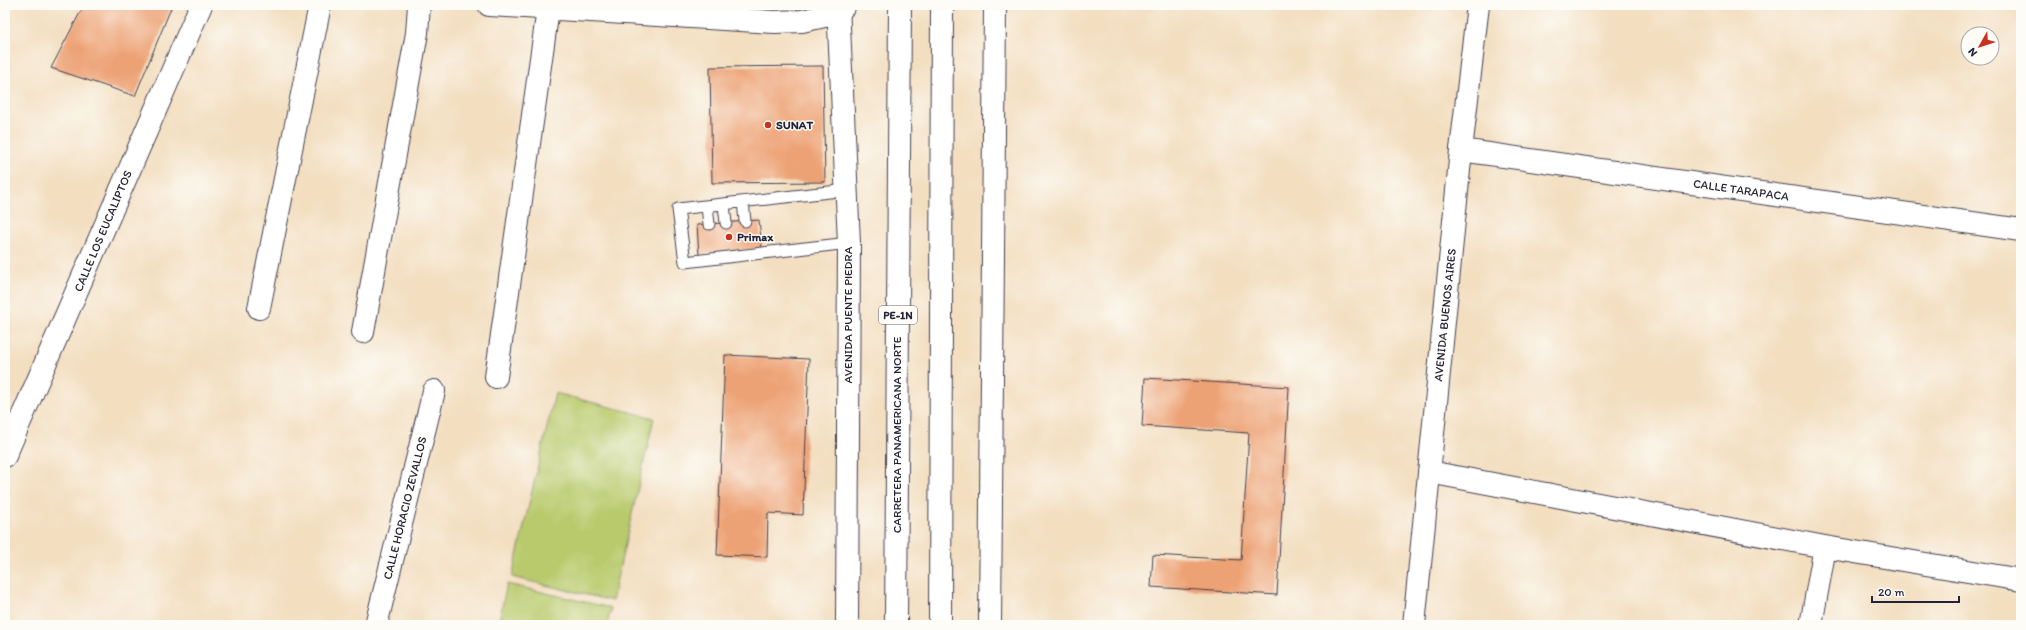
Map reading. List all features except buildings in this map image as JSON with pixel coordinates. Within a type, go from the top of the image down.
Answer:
[{"type":"main road","name":"CALLE LOS EUCALIPTOS","points":[[5,456],[200,5]]},
{"type":"main road","points":[[259,308],[320,5]]},
{"type":"main road","points":[[363,332],[416,33],[419,5]]},
{"type":"main road","points":[[489,5],[775,22],[802,21],[840,8]]},
{"type":"main road","name":"CARRETERA PANAMERICANA NORTE","points":[[896,625],[900,5]]},
{"type":"main road","points":[[940,625],[942,5]]},
{"type":"main road","points":[[990,625],[995,5]]},
{"type":"main road","name":"AVENIDA BUENOS AIRES","points":[[1414,625],[1461,150],[1478,5]]},
{"type":"main road","name":"AVENIDA PUENTE PIEDRA","points":[[840,8],[849,243],[847,625]]},
{"type":"main road","points":[[496,377],[548,9]]},
{"type":"main road","name":"CALLE TARAPACA","points":[[1461,150],[2021,230]]},
{"type":"main road","name":"CALLE HORACIO ZEVALLOS","points":[[376,625],[434,391]]},
{"type":"main road","points":[[1429,472],[1825,547],[2021,580]]},
{"type":"main road","points":[[1811,625],[1825,547]]},
{"type":"lane","points":[[847,190],[678,209],[685,262],[731,254],[849,243]]},
{"type":"lane","points":[[743,202],[745,221]]},
{"type":"lane","points":[[724,204],[726,223]]},
{"type":"lane","points":[[706,206],[709,224]]},
{"type":"green space","points":[[555,393],[654,418],[612,601],[512,577]]},
{"type":"green space","points":[[507,584],[611,608],[607,625],[498,625]]},
{"type":"place","name":"SUNAT","points":[[768,125]]},
{"type":"place","name":"Primax","points":[[729,237]]}]
